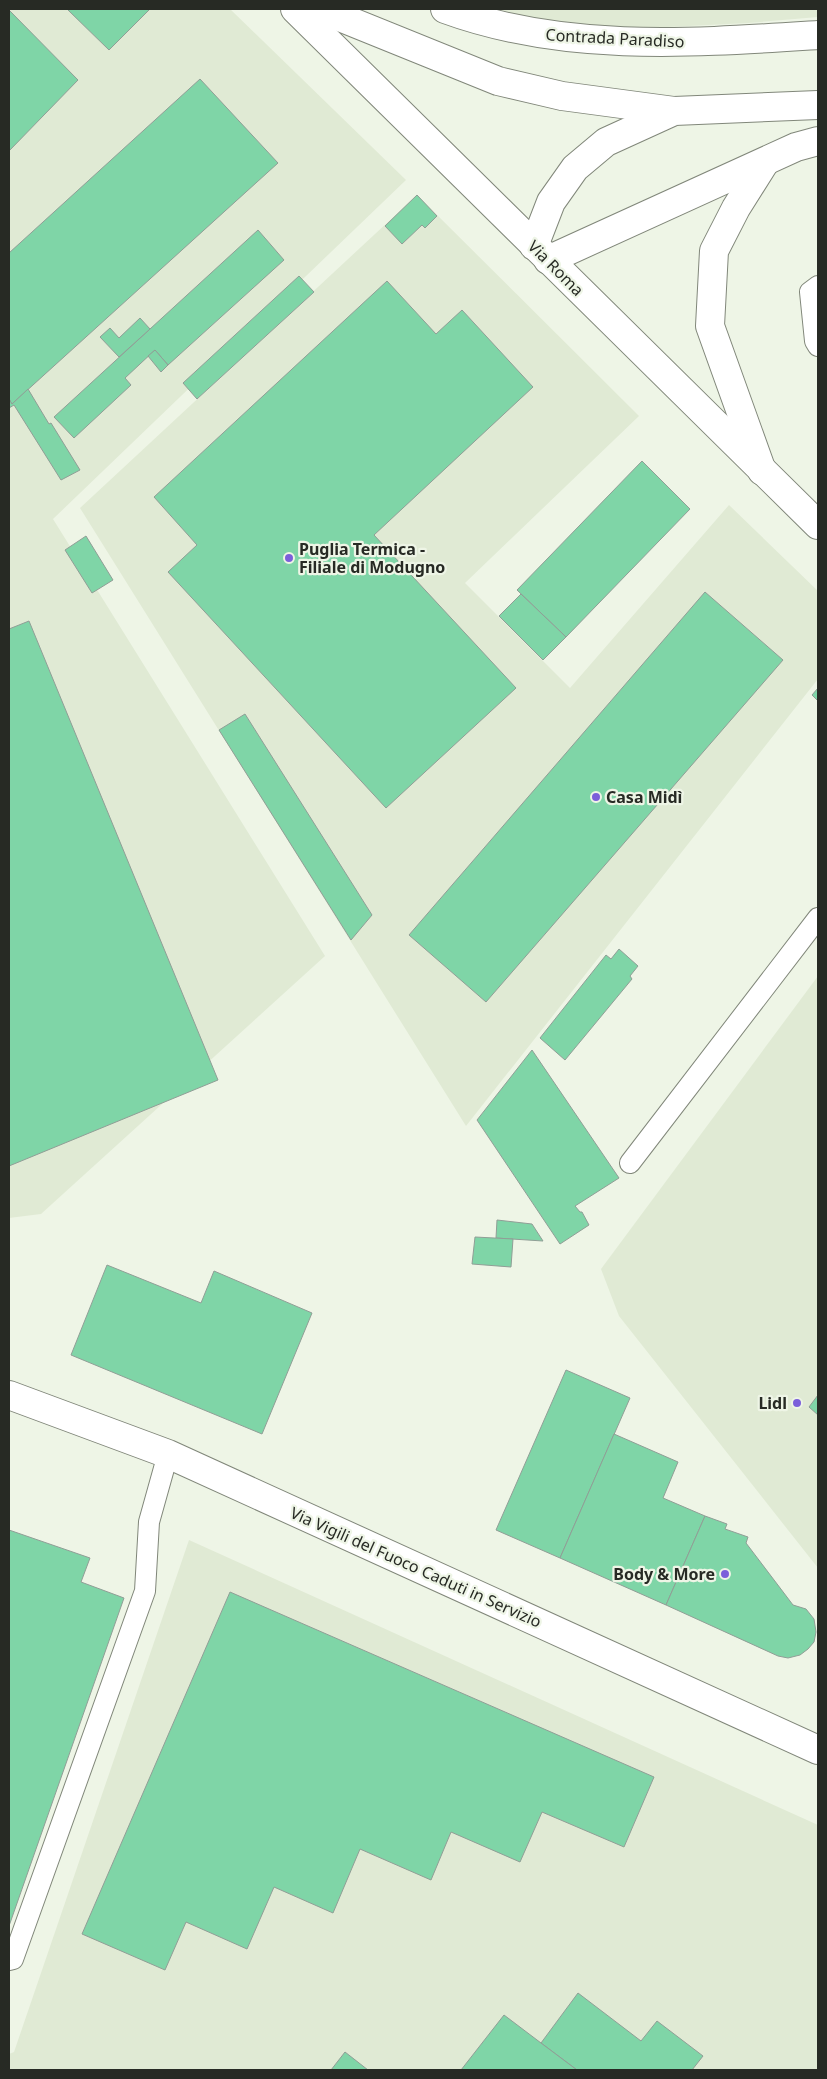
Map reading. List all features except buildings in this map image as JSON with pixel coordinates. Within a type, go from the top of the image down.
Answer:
[{"type":"main road","name":"Via Roma","points":[[295,9],[818,525]]},
{"type":"main road","points":[[320,9],[498,81],[562,96],[674,111],[818,105]]},
{"type":"main road","name":"Contrada Paradiso","points":[[445,9],[490,24],[576,38],[639,42],[715,42],[818,35]]},
{"type":"main road","points":[[541,253],[551,202],[574,168],[606,142],[674,111]]},
{"type":"main road","points":[[541,253],[765,162],[796,147],[818,141]]},
{"type":"main road","points":[[762,471],[710,326],[714,252],[736,208],[765,162]]},
{"type":"main road","name":"Via Vigili del Fuoco Caduti in Servizio","points":[[10,1401],[168,1454],[818,1750]]},
{"type":"lane","points":[[818,286],[810,292],[815,341],[818,346]]},
{"type":"lane","points":[[630,1163],[818,918]]},
{"type":"lane","points":[[9,1960],[14,1959],[145,1591],[149,1522],[168,1454]]},
{"type":"shaded area","points":[[9,9],[230,9],[406,180],[53,519],[325,956],[41,1214],[9,1218]]},
{"type":"shaded area","points":[[498,9],[818,9],[818,17],[648,28],[553,24]]},
{"type":"shaded area","points":[[417,195],[639,416],[465,583],[570,688],[729,505],[818,591],[818,679],[466,1126],[80,508]]},
{"type":"shaded area","points":[[818,976],[818,1568],[619,1316],[601,1269]]},
{"type":"shaded area","points":[[189,1540],[818,1825],[818,2070],[9,2070],[9,2054],[14,2052]]},
{"type":"place","name":"Puglia Termica - Filiale di Modugno","points":[[289,558]]},
{"type":"place","name":"Casa Midì","points":[[596,797]]},
{"type":"place","name":"Lidl","points":[[797,1403]]},
{"type":"place","name":"Body & More","points":[[725,1574]]}]
